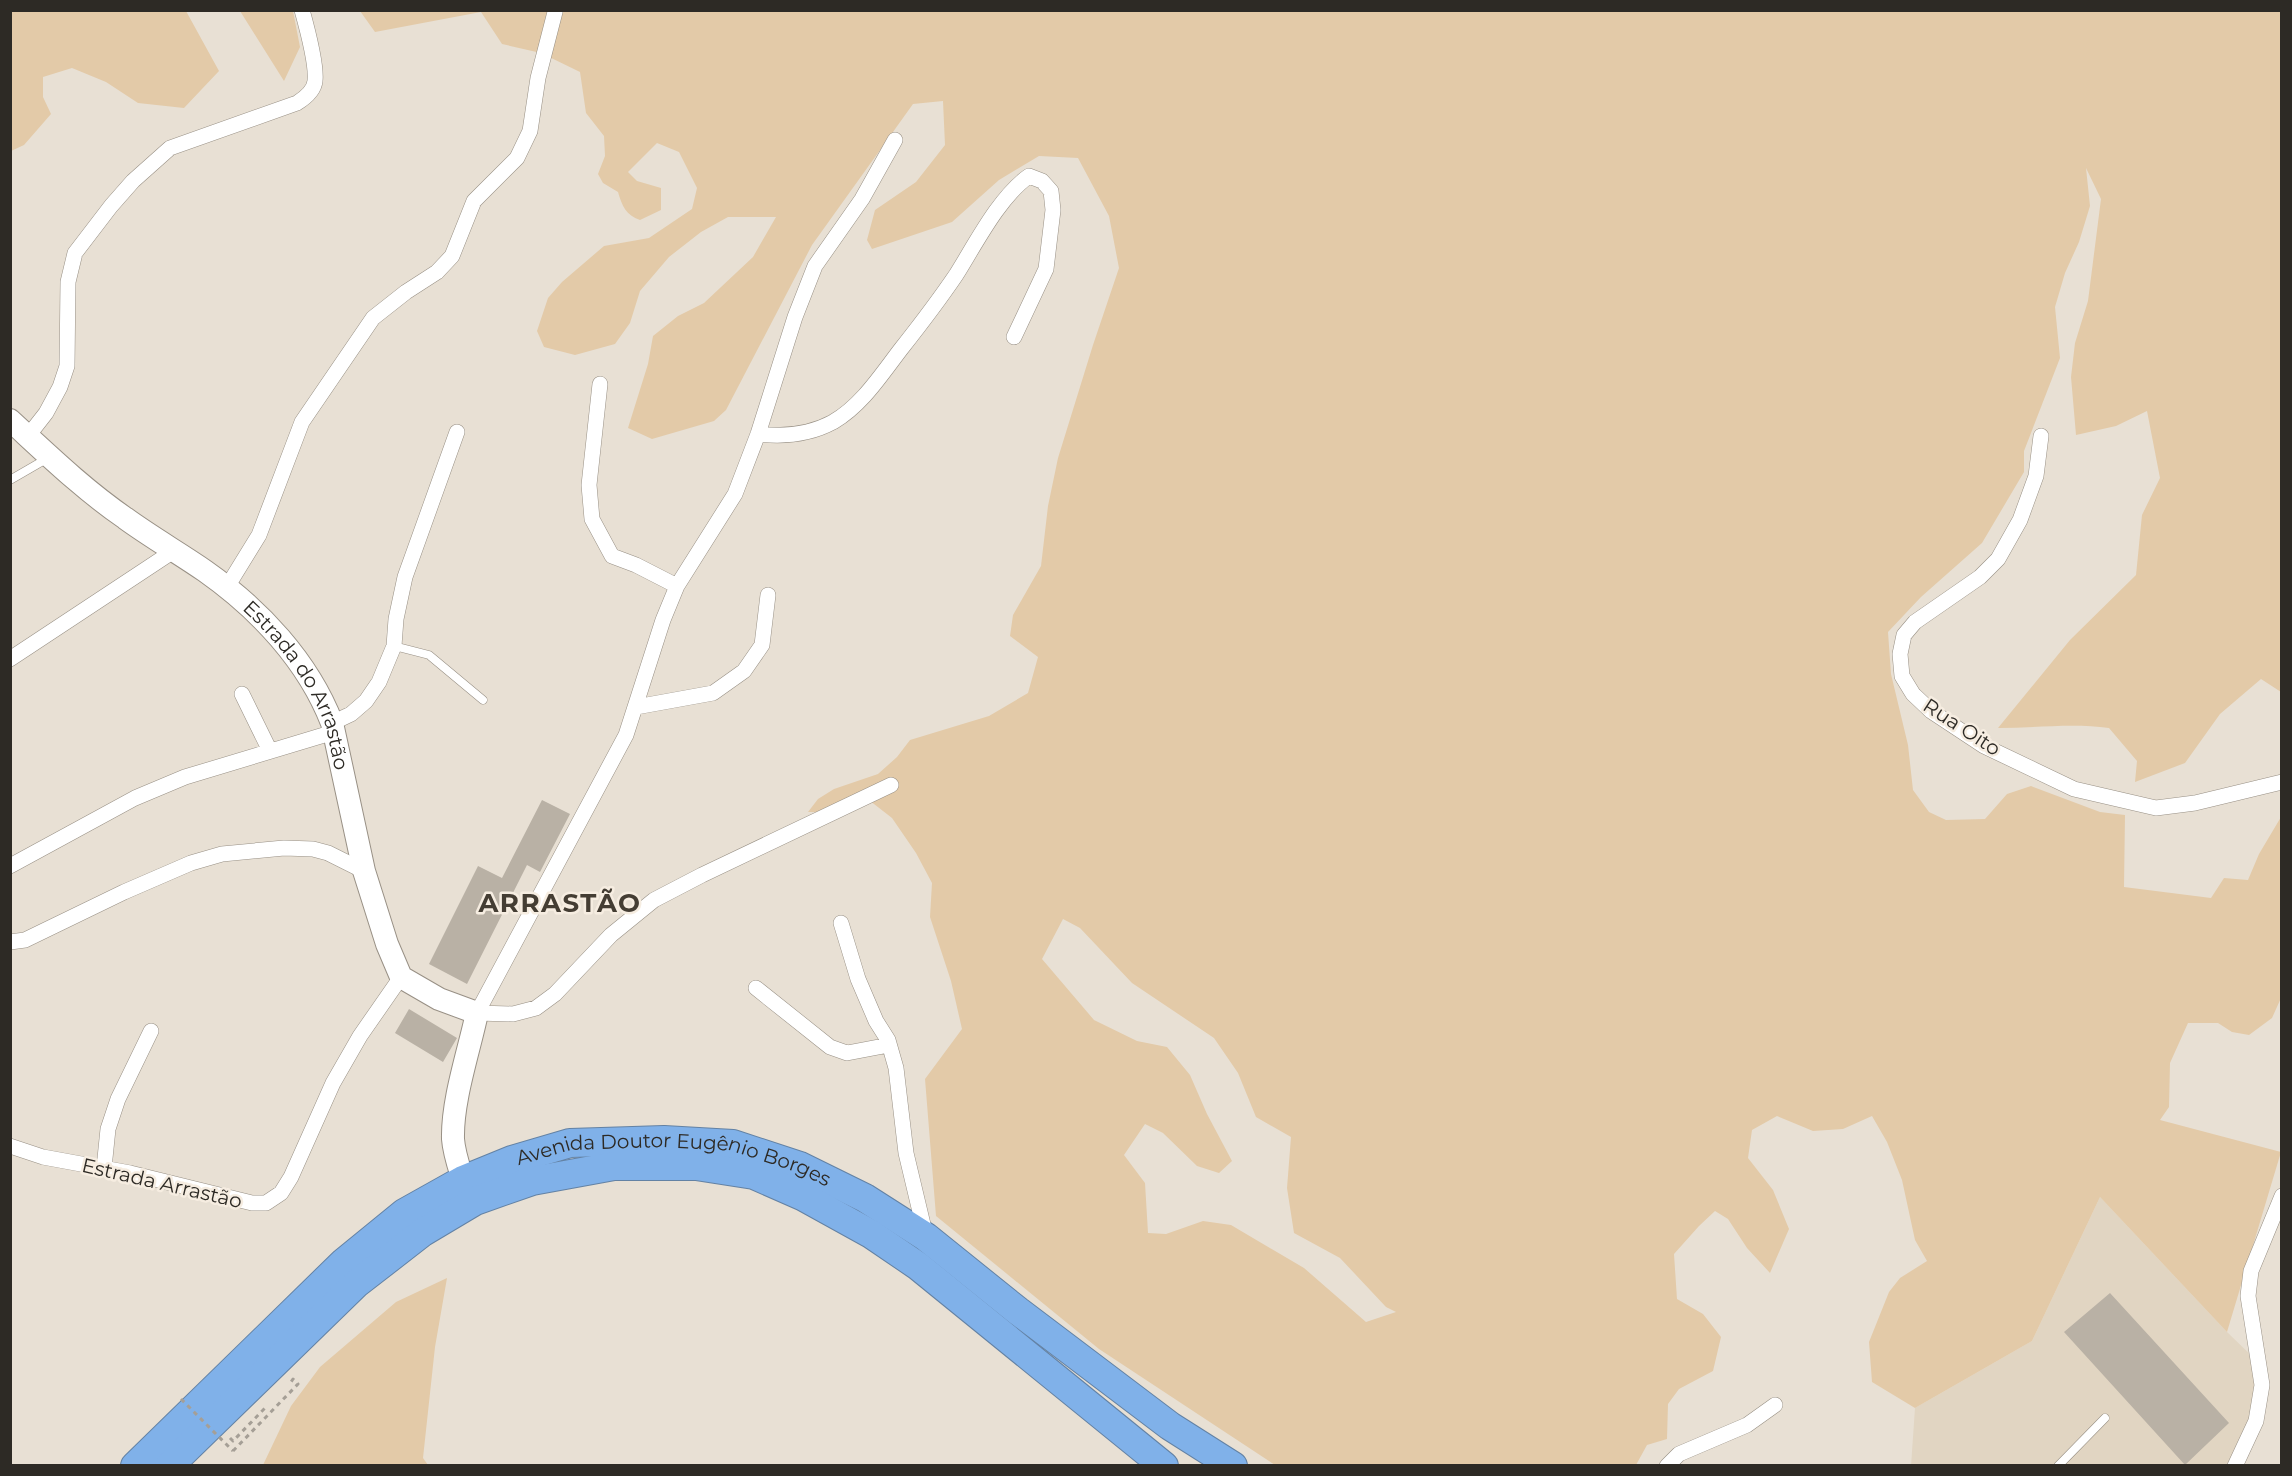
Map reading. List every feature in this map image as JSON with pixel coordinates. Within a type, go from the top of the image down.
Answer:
[{"type":"highway","name":"Avenida Doutor Eugênio Borges","points":[[135,1466],[344,1262],[404,1213],[463,1180],[512,1160],[570,1143],[664,1140],[733,1144],[800,1166],[865,1198],[926,1237],[1018,1311],[1161,1419],[1233,1466]]},
{"type":"highway","name":"Avenida Doutor Eugênio Borges","points":[[169,1466],[356,1284],[423,1232],[475,1201],[532,1181],[614,1166],[696,1166],[754,1175],[804,1197],[871,1234],[918,1266],[1164,1466]]},
{"type":"street","points":[[28,436],[46,413],[60,387],[67,366],[68,282],[75,253],[133,181],[170,148],[235,123],[297,103],[308,95],[315,82],[311,41],[302,10]]},
{"type":"street","points":[[227,587],[259,535],[302,422],[373,318],[405,292],[437,272],[452,256],[474,201],[517,158],[530,131],[538,78],[555,12]]},
{"type":"street","points":[[463,1180],[453,1140],[455,1114],[477,1013],[626,735],[663,620],[677,586],[735,494],[758,434],[795,317],[815,266],[862,199],[895,140]]},
{"type":"street","points":[[758,434],[783,437],[810,432],[833,422],[856,405],[925,318],[1009,196],[1020,183],[1029,177],[1042,181],[1051,191],[1053,210],[1046,269],[1014,337]]},
{"type":"street","points":[[600,384],[589,485],[591,519],[612,556],[636,565],[677,586]]},
{"type":"street","name":"Estrada do Arrastão","points":[[10,420],[50,457],[124,518],[227,587],[256,613],[289,649],[309,676],[323,701],[333,728],[364,871],[387,944],[401,977]]},
{"type":"street","points":[[10,866],[135,798],[185,777],[270,751],[333,728],[366,701],[379,682],[394,646],[396,619],[405,577],[457,432]]},
{"type":"street","name":"Rua Oito","points":[[2042,436],[2036,476],[2020,520],[1998,559],[1980,577],[1915,622],[1904,635],[1900,654],[1902,676],[1914,694],[1931,711],[1984,746],[2074,789],[2156,808],[2195,802],[2282,782]]},
{"type":"street","points":[[10,659],[175,550]]},
{"type":"street","points":[[636,707],[713,693],[744,671],[762,645],[768,595]]},
{"type":"street","points":[[242,694],[270,751]]},
{"type":"street","points":[[401,977],[439,999],[477,1013],[513,1014],[536,1008],[555,994],[611,935],[654,900],[891,785]]},
{"type":"street","points":[[10,942],[25,940],[142,884],[191,863],[222,854],[284,848],[313,849],[328,853],[364,871]]},
{"type":"street","points":[[841,923],[858,979],[889,1045],[896,1068],[906,1153],[926,1237]]},
{"type":"street","name":"Estrada Arrastão","points":[[10,1146],[43,1157],[104,1168],[252,1203],[266,1203],[273,1200],[281,1193],[291,1177],[333,1083],[360,1036],[401,977]]},
{"type":"street","points":[[756,988],[830,1047],[847,1053],[889,1045]]},
{"type":"street","points":[[104,1168],[108,1129],[118,1099],[151,1031]]},
{"type":"street","points":[[2235,1466],[2256,1421],[2262,1385],[2248,1296],[2251,1271],[2282,1196]]},
{"type":"street","points":[[1667,1466],[1679,1454],[1747,1425],[1775,1405]]},
{"type":"lane","points":[[10,480],[50,457]]},
{"type":"lane","points":[[394,646],[429,655],[483,700]]},
{"type":"lane","points":[[2058,1466],[2106,1418]]},
{"type":"path","points":[[181,1399],[233,1451]]},
{"type":"shaded area","points":[[11,10],[186,11],[219,71],[184,108],[138,103],[106,82],[72,68],[43,77],[43,97],[51,114],[24,145],[11,151]]},
{"type":"shaded area","points":[[240,11],[293,11],[300,47],[284,81]]},
{"type":"shaded area","points":[[360,11],[2281,11],[2281,692],[2261,679],[2220,714],[2185,763],[2135,782],[2137,761],[2109,728],[2068,726],[1998,728],[2070,640],[2136,575],[2142,515],[2160,478],[2147,411],[2116,426],[2076,435],[2071,377],[2075,343],[2088,301],[2101,199],[2086,168],[2090,206],[2055,307],[2060,358],[2024,451],[2024,472],[1982,543],[1921,597],[1888,632],[1891,674],[1908,745],[1913,790],[1929,812],[1946,820],[1985,819],[2007,794],[2031,786],[2100,812],[2125,815],[2124,887],[2211,898],[2224,878],[2248,880],[2259,854],[2281,817],[2281,998],[2272,1018],[2249,1035],[2232,1032],[2218,1023],[2188,1023],[2170,1063],[2169,1107],[2160,1120],[2281,1152],[2227,1332],[2100,1197],[2032,1341],[1915,1408],[1872,1382],[1869,1342],[1889,1292],[1900,1278],[1927,1261],[1915,1240],[1902,1180],[1887,1142],[1872,1116],[1843,1129],[1813,1131],[1777,1116],[1752,1130],[1748,1158],[1773,1190],[1789,1229],[1770,1273],[1747,1248],[1728,1219],[1715,1211],[1674,1254],[1677,1299],[1703,1314],[1721,1337],[1713,1371],[1679,1389],[1668,1404],[1667,1439],[1647,1445],[1636,1465],[1275,1465],[1099,1349],[936,1216],[925,1079],[962,1029],[951,981],[930,917],[932,883],[916,853],[892,818],[865,797],[828,812],[808,812],[818,799],[834,789],[878,774],[897,757],[910,740],[989,716],[1028,693],[1038,657],[1010,636],[1013,615],[1041,566],[1048,506],[1058,458],[1119,268],[1109,216],[1078,158],[1039,156],[999,180],[952,222],[872,249],[867,240],[875,210],[916,182],[945,145],[943,101],[913,104],[812,245],[726,410],[714,421],[652,439],[628,428],[648,364],[653,336],[678,316],[704,303],[753,257],[776,217],[728,217],[701,232],[669,257],[640,291],[630,323],[615,344],[575,355],[544,347],[537,331],[548,298],[562,282],[604,246],[649,238],[692,209],[697,188],[679,152],[657,143],[628,172],[637,181],[661,188],[661,210],[640,220],[628,213],[618,192],[603,183],[598,174],[605,156],[604,136],[586,113],[580,72],[541,53],[502,44],[481,12],[375,32]],"holes":[[[1063,919],[1080,928],[1132,983],[1214,1038],[1238,1073],[1256,1117],[1291,1137],[1287,1188],[1294,1233],[1340,1258],[1386,1307],[1396,1312],[1366,1322],[1304,1268],[1231,1225],[1203,1221],[1166,1234],[1148,1233],[1145,1183],[1124,1155],[1145,1124],[1163,1133],[1197,1166],[1219,1173],[1232,1161],[1207,1114],[1190,1075],[1167,1047],[1137,1041],[1094,1020],[1042,959]]]},
{"type":"shaded area","points":[[2100,1197],[2257,1361],[2254,1409],[2230,1465],[1911,1466],[1915,1408],[2032,1341]]},
{"type":"shaded area","points":[[447,1278],[435,1347],[423,1458],[428,1465],[263,1465],[291,1406],[320,1367],[396,1302]]},
{"type":"building","points":[[542,800],[570,814],[540,872],[527,865],[467,984],[429,964],[478,866],[502,878]]},
{"type":"building","points":[[409,1009],[457,1038],[443,1062],[395,1033]]},
{"type":"building","points":[[2110,1293],[2229,1423],[2185,1465],[2064,1332]]},
{"type":"district","name":"ARRASTÃO","points":[[560,903]]}]
